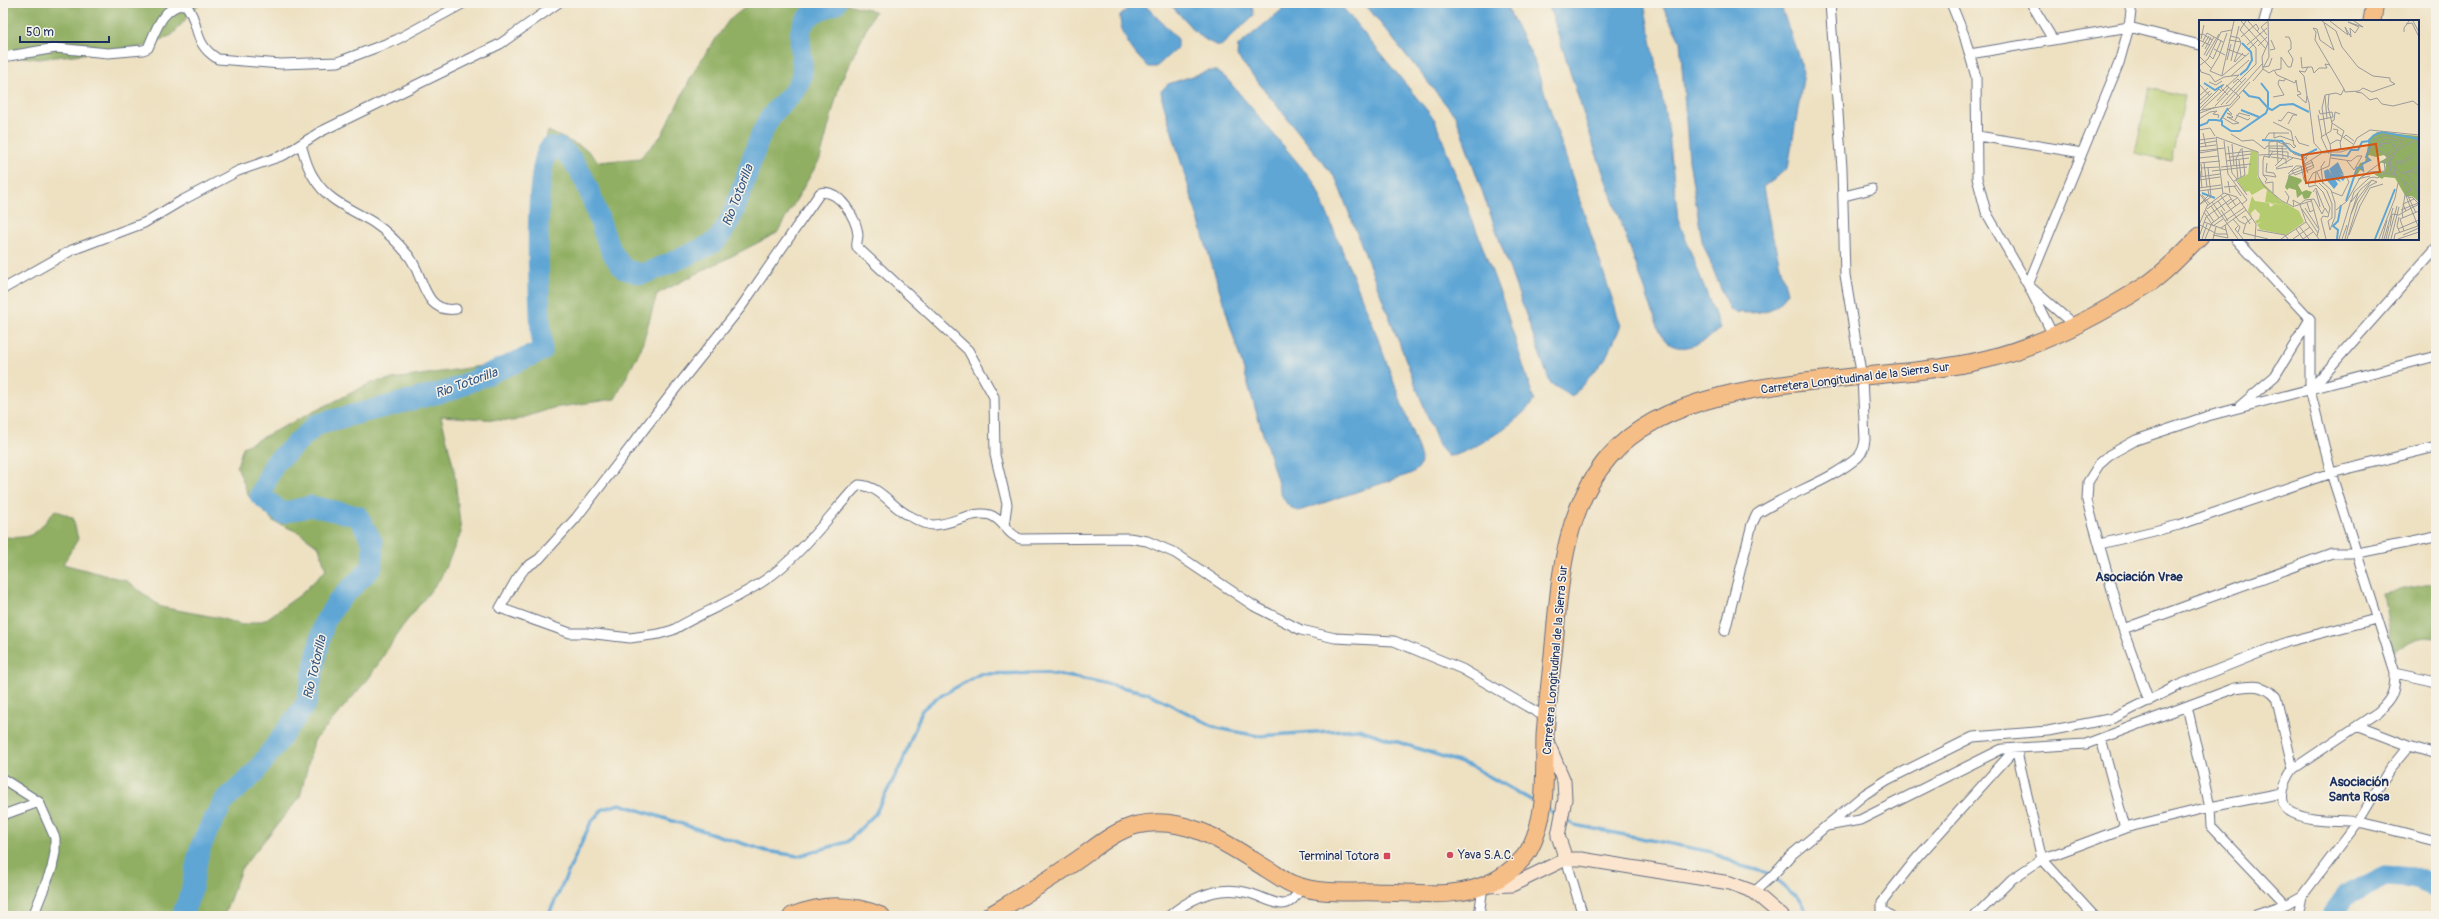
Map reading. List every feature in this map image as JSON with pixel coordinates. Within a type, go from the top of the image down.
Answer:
[{"type":"highway","points":[[2372,20],[2375,3]]},
{"type":"highway","name":"Carretera Longitudinal de la Sierra Sur","points":[[988,916],[1070,866],[1112,836],[1134,826],[1160,822],[1189,826],[1222,841],[1291,884],[1336,893],[1376,892],[1445,894],[1483,886],[1508,872],[1528,852],[1538,825],[1545,773],[1545,735],[1559,590],[1565,551],[1580,500],[1592,477],[1611,453],[1630,436],[1653,420],[1679,408],[1732,394],[1799,383],[1940,370],[1991,358],[2053,335],[2146,285],[2167,269],[2199,237]]},
{"type":"highway","points":[[792,916],[812,908],[831,905],[881,916]]},
{"type":"street","points":[[3,57],[56,48],[108,53],[143,50],[148,48],[164,14],[176,5],[185,4],[190,10],[201,44],[210,54],[218,59],[281,64],[338,62],[396,40],[464,3]]},
{"type":"street","points":[[3,289],[72,250],[144,223],[182,200],[238,171],[284,155],[301,144],[500,44],[558,3]]},
{"type":"street","points":[[1725,631],[1752,524],[1758,514],[1835,472],[1858,457],[1863,450],[1865,440],[1862,378],[1845,275],[1844,196],[1830,3]]},
{"type":"street","points":[[1951,3],[1970,54],[1976,77],[1978,136],[1977,178],[1986,212],[2028,285],[2053,335]]},
{"type":"street","points":[[2031,3],[2052,38]]},
{"type":"street","points":[[2028,285],[2119,62],[2129,26],[2132,3]]},
{"type":"street","points":[[2264,20],[2269,3]]},
{"type":"street","points":[[1970,54],[2052,38],[2129,26],[2199,45]]},
{"type":"street","points":[[1978,136],[2082,153]]},
{"type":"street","points":[[301,144],[308,168],[325,192],[337,203],[375,224],[408,255],[416,268],[420,284],[430,300],[439,308],[456,309]]},
{"type":"street","points":[[1844,196],[1872,189]]},
{"type":"street","points":[[1004,526],[1007,504],[994,455],[994,397],[968,350],[857,247],[858,235],[850,211],[834,195],[824,191],[820,192],[741,307],[668,398],[576,518],[539,559],[525,568],[516,580],[500,608],[570,633],[587,633],[630,638],[673,630],[764,580],[783,566],[859,485],[870,486],[908,515],[933,525],[984,514],[997,518],[1004,526],[1016,538],[1021,539],[1128,538],[1147,541],[1175,553],[1254,606],[1301,630],[1335,638],[1394,641],[1462,669],[1547,718]]},
{"type":"street","points":[[2237,240],[2310,319],[2310,390],[2331,473],[2358,553],[2376,619],[2395,673],[2391,700],[2378,712],[2293,769],[2287,776],[2282,793],[2284,804],[2290,812],[2318,819],[2358,822],[2436,841]]},
{"type":"street","points":[[2310,390],[2436,248]]},
{"type":"street","points":[[2028,285],[2074,325]]},
{"type":"street","points":[[2237,408],[2275,376],[2310,319]]},
{"type":"street","points":[[2149,701],[2123,629],[2087,500],[2088,482],[2100,463],[2109,455],[2136,440],[2237,408],[2436,356]]},
{"type":"street","points":[[2100,544],[2179,525],[2331,473],[2436,447]]},
{"type":"street","points":[[2123,629],[2332,553],[2347,551],[2358,553],[2436,537]]},
{"type":"street","points":[[1754,892],[1772,876],[1790,856],[1865,794],[1887,780],[1974,737],[2048,730],[2114,718],[2179,685],[2287,642],[2376,619]]},
{"type":"street","points":[[2395,673],[2436,682]]},
{"type":"street","points":[[1825,827],[1860,820],[2002,749],[2069,746],[2101,739],[2235,688],[2255,685],[2268,689],[2276,697],[2293,769]]},
{"type":"street","points":[[2187,706],[2210,807],[2211,826],[2286,905]]},
{"type":"street","points":[[2357,726],[2409,746],[2436,754]]},
{"type":"street","points":[[1545,735],[1564,781],[1566,800],[1558,836],[1584,916]]},
{"type":"street","points":[[2101,739],[2125,828]]},
{"type":"street","points":[[2253,916],[2286,905],[2302,896],[2358,822],[2389,770],[2409,746]]},
{"type":"street","points":[[2016,748],[2042,859],[2094,916]]},
{"type":"street","points":[[1891,916],[1882,910],[1882,902],[1916,859],[2016,748]]},
{"type":"street","points":[[3,778],[39,802],[55,838],[56,852],[52,868],[33,916]]},
{"type":"street","points":[[1978,915],[2012,879],[2042,859],[2125,828],[2210,807],[2282,793]]},
{"type":"street","points":[[3,815],[39,802]]},
{"type":"street","points":[[1479,916],[1483,886],[1512,885],[1566,859],[1581,859],[1730,882],[1754,892],[1782,916]]},
{"type":"street","points":[[1169,916],[1179,908],[1202,896],[1224,890],[1249,893],[1282,904],[1291,902],[1302,887]]},
{"type":"street","points":[[2298,916],[2302,896]]},
{"type":"green space","points":[[3,3],[200,3],[172,35],[143,47],[38,59],[3,54]]},
{"type":"green space","points":[[751,3],[844,3],[875,11],[840,83],[820,159],[777,233],[657,294],[641,349],[615,399],[553,408],[513,421],[441,416],[454,469],[461,533],[440,579],[402,627],[369,678],[314,741],[300,797],[241,869],[224,916],[3,916],[3,537],[29,536],[43,525],[55,510],[73,518],[78,539],[63,564],[127,581],[161,607],[220,618],[242,625],[265,620],[300,595],[326,570],[319,547],[300,533],[273,521],[249,497],[237,466],[243,447],[373,382],[515,361],[538,348],[544,324],[543,302],[530,240],[536,180],[548,131],[586,149],[599,162],[640,158],[661,136],[697,66],[729,20]]},
{"type":"green space","points":[[2149,88],[2185,96],[2171,161],[2135,153]]},
{"type":"green space","points":[[2436,583],[2436,638],[2419,638],[2403,645],[2393,652],[2383,593]]},
{"type":"water","points":[[1134,3],[1143,3],[1178,39],[1178,47],[1156,67],[1149,67],[1138,57],[1133,51],[1122,30],[1120,15]]},
{"type":"water","points":[[1169,3],[1251,3],[1254,15],[1221,46],[1213,44],[1199,35]]},
{"type":"water","points":[[1290,3],[1339,3],[1435,120],[1503,301],[1534,400],[1520,416],[1495,435],[1457,455],[1448,456],[1439,446],[1336,179],[1237,56],[1238,46]]},
{"type":"water","points":[[1364,3],[1504,3],[1507,7],[1534,60],[1621,326],[1605,359],[1572,397],[1550,383],[1456,117]]},
{"type":"water","points":[[1548,3],[1644,3],[1669,134],[1678,219],[1720,328],[1715,333],[1695,345],[1688,347],[1673,346],[1664,339],[1660,332],[1596,153]]},
{"type":"water","points":[[1661,3],[1780,3],[1804,73],[1788,168],[1763,187],[1771,230],[1787,293],[1776,307],[1748,313],[1729,310],[1702,241],[1689,160],[1680,41]]},
{"type":"water","points":[[1208,71],[1217,71],[1227,79],[1314,182],[1371,320],[1419,451],[1421,462],[1419,468],[1410,474],[1299,511],[1289,506],[1282,497],[1162,99],[1161,91],[1168,84]]},
{"type":"waterway","name":"Rio Totorilla","points":[[182,916],[191,892],[199,851],[208,830],[225,800],[254,774],[306,704],[324,623],[337,602],[372,567],[373,543],[358,516],[311,506],[282,513],[260,495],[274,464],[317,424],[451,390],[542,351],[538,245],[540,184],[544,161],[550,147],[560,148],[572,160],[582,175],[607,240],[614,255],[624,269],[641,274],[652,271],[697,251],[717,240],[726,228],[733,214],[762,132],[770,118],[799,84],[802,71],[800,38],[804,23],[815,13],[836,3]]},
{"type":"waterway","points":[[548,916],[591,822],[603,809],[620,804],[766,851],[798,856],[847,842],[875,814],[902,763],[922,710],[935,699],[980,674],[1047,673],[1090,680],[1148,693],[1217,728],[1258,736],[1358,729],[1471,766],[1538,804]]},
{"type":"waterway","points":[[1547,809],[1558,816]]},
{"type":"waterway","points":[[1564,819],[1574,825],[1712,852],[1741,866],[1768,873],[1798,898],[1809,916]]},
{"type":"waterway","points":[[2331,916],[2347,895],[2385,876],[2414,878],[2436,887]]},
{"type":"place","name":"Yava S.A.C.","points":[[1450,855]]},
{"type":"place","name":"Terminal Totora","points":[[1387,856]]},
{"type":"district","name":"Asociación Vrae","points":[[2139,576]]},
{"type":"district","name":"Asociación Santa Rosa","points":[[2359,788]]}]
